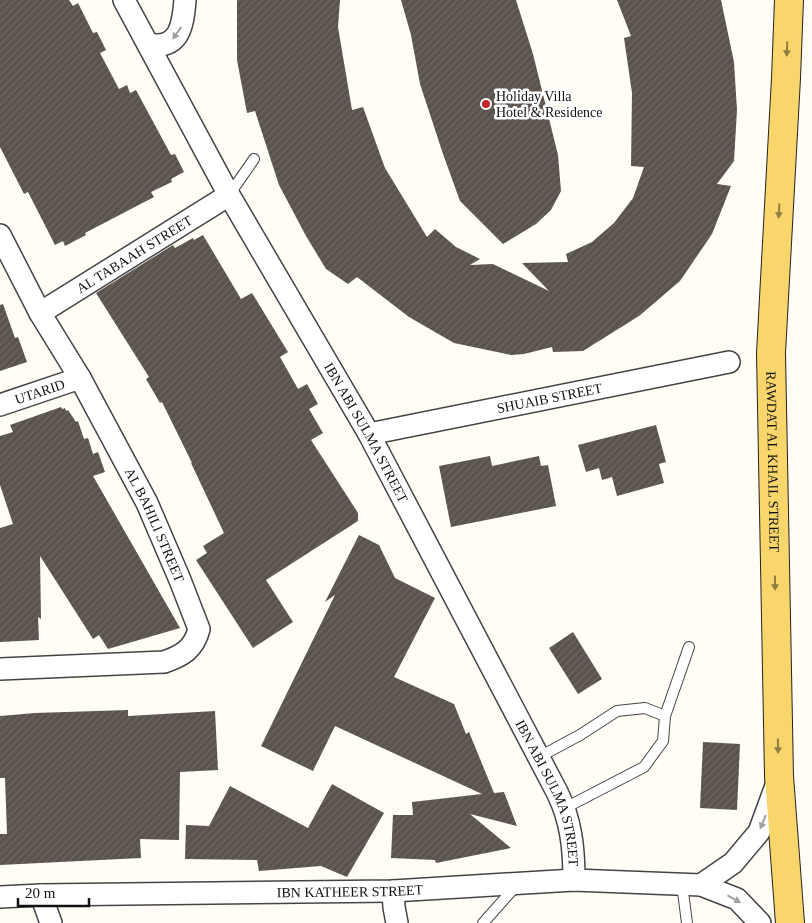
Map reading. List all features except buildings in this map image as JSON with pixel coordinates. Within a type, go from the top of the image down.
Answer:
[{"type":"main road","name":"RAWDAT AL KHAIL STREET","points":[[789,0],[771,353],[779,776],[790,923]]},
{"type":"street","name":"IBN ABI SULMA STREET","points":[[124,0],[229,195],[369,434],[539,757],[565,808],[572,835],[574,880]]},
{"type":"street","points":[[148,44],[162,45],[175,37],[183,22],[185,0]]},
{"type":"street","name":"AL TABAAH STREET","points":[[40,312],[229,195]]},
{"type":"street","name":"AL BAHILI STREET","points":[[0,235],[40,312],[80,378],[147,503],[199,629],[191,646],[180,656],[164,662],[0,669]]},
{"type":"street","name":"SHUAIB STREET","points":[[369,434],[729,362]]},
{"type":"street","name":"UTARID","points":[[0,405],[80,378]]},
{"type":"street","points":[[691,885],[733,863],[759,832],[779,776]]},
{"type":"street","name":"IBN KATHEER STREET","points":[[0,897],[393,891],[574,880],[691,885],[737,899],[760,923]]},
{"type":"street","points":[[393,891],[397,923]]},
{"type":"street","points":[[41,895],[51,923]]},
{"type":"lane","points":[[229,195],[254,159]]},
{"type":"lane","points":[[565,808],[644,767],[663,741],[665,716],[689,647]]},
{"type":"lane","points":[[539,757],[580,735],[617,710],[645,708],[665,716]]},
{"type":"lane","points":[[482,923],[518,883]]},
{"type":"lane","points":[[687,923],[691,885]]},
{"type":"place","name":"Holiday Villa Hotel & Residence","points":[[486,104]]}]
